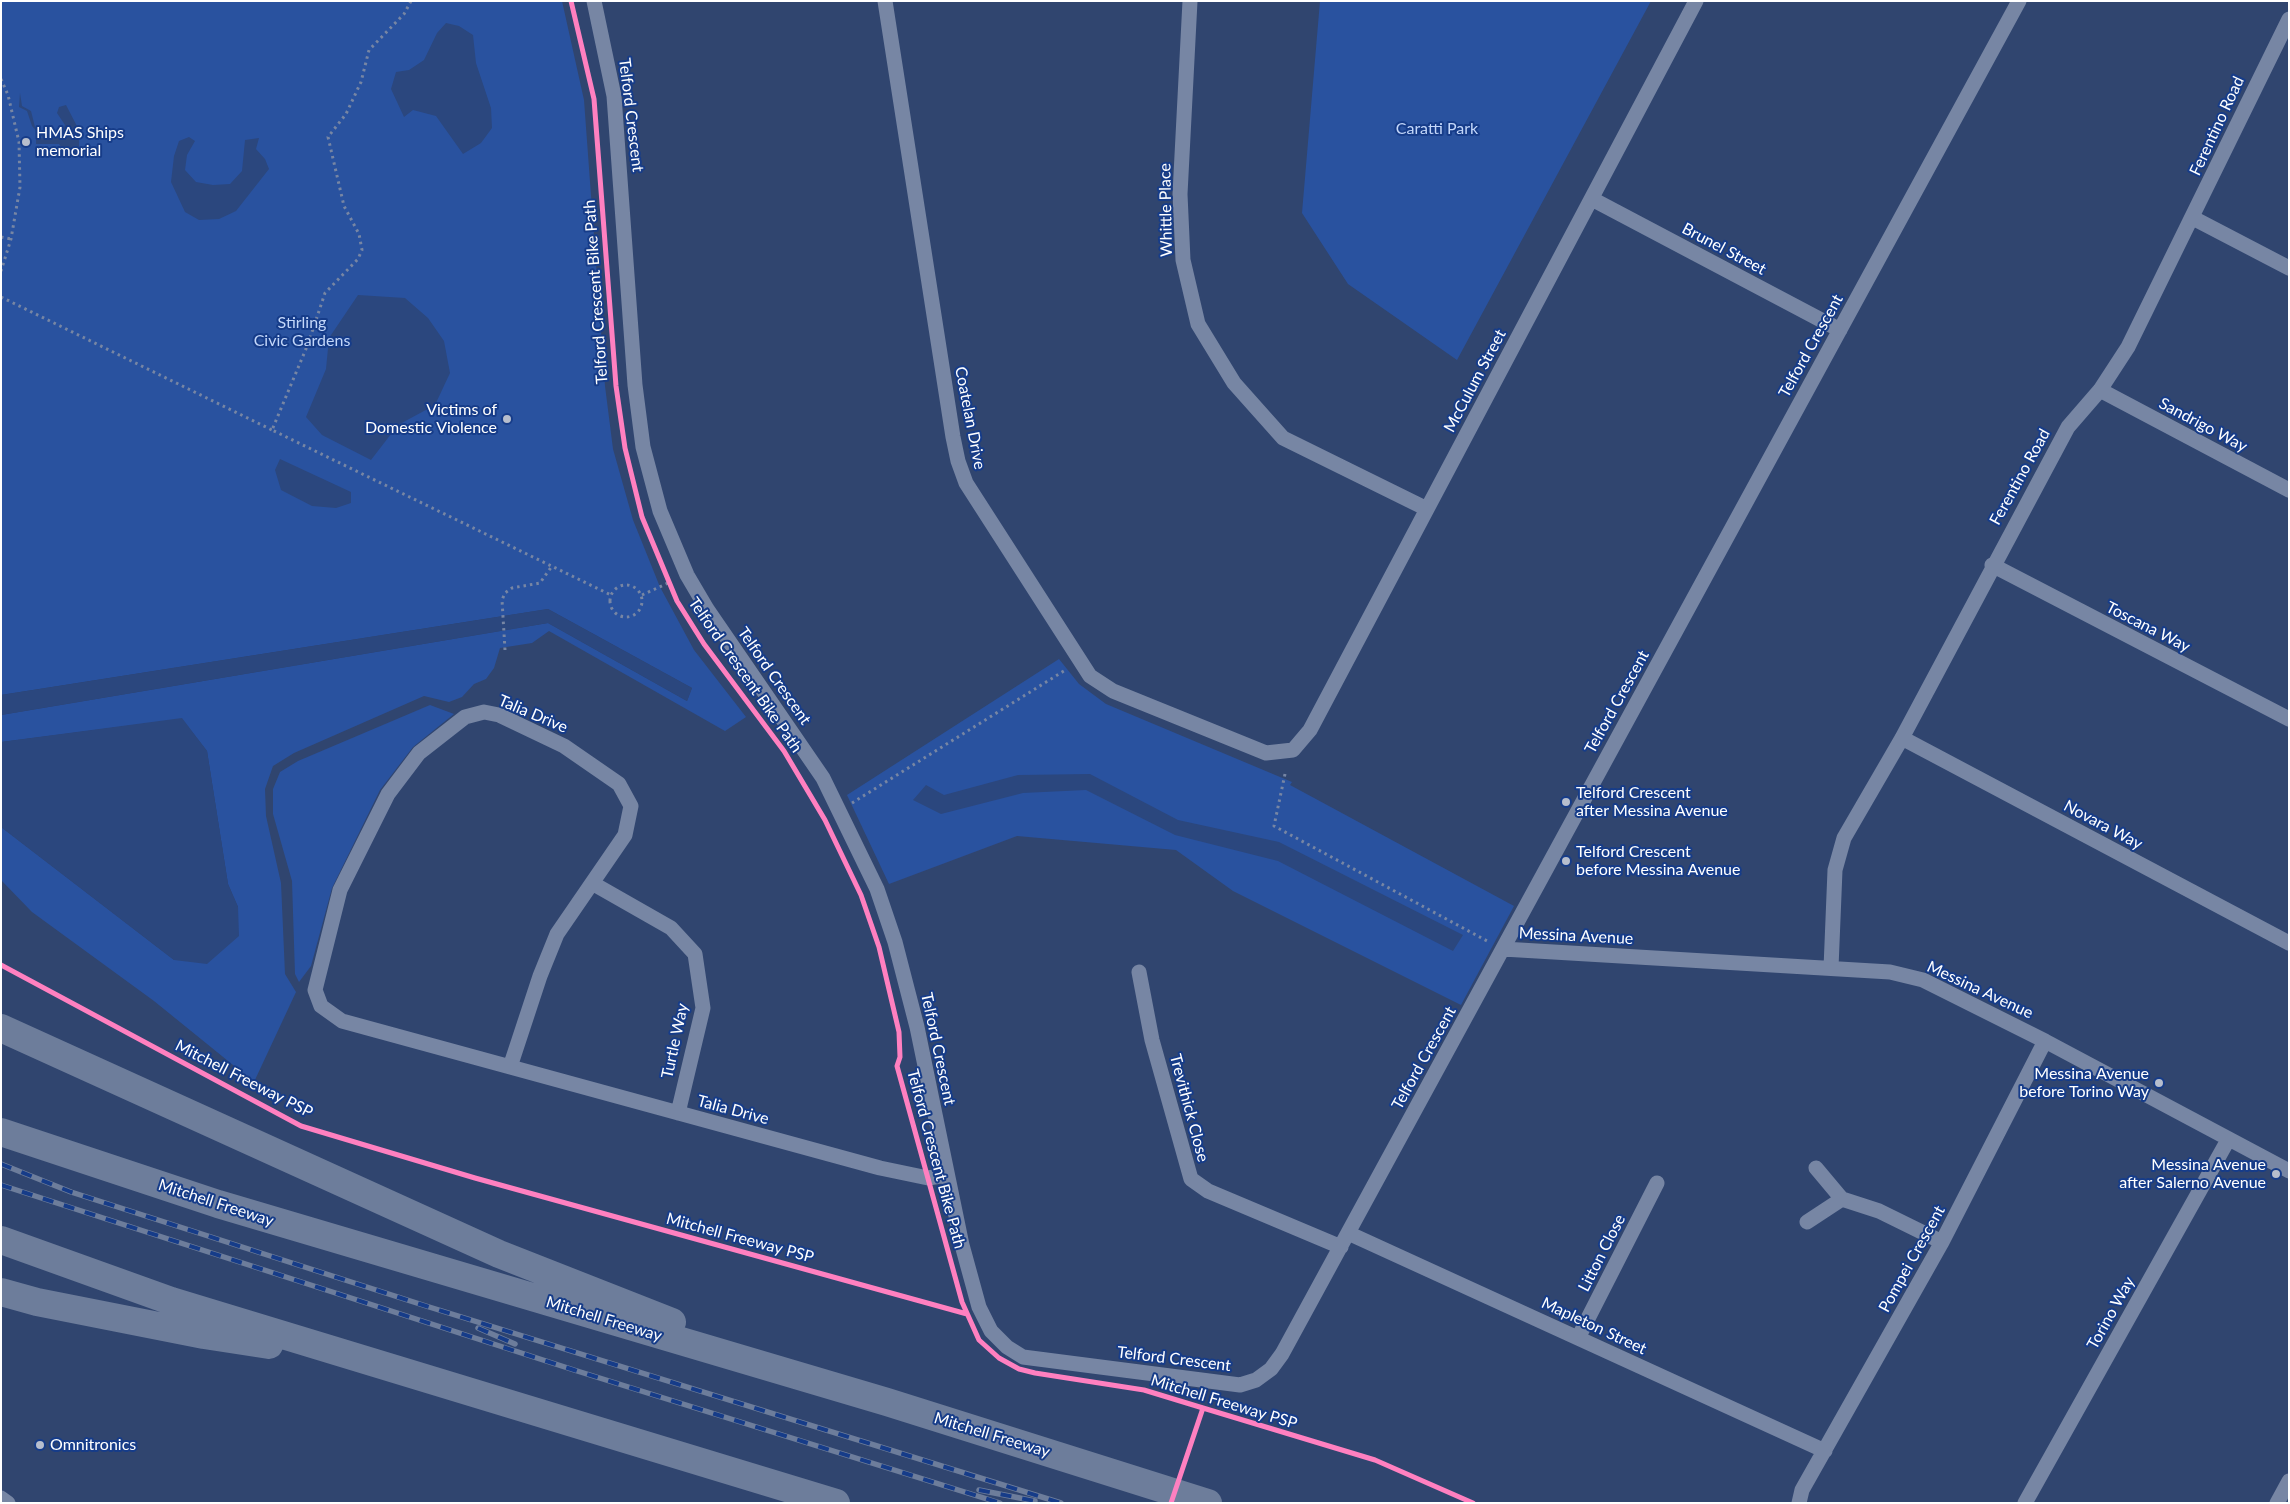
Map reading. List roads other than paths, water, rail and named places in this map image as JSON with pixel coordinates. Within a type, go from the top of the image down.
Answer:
[{"type":"highway","points":[[1,1028],[500,1254],[840,1389]]},
{"type":"highway","name":"Mitchell Freeway","points":[[1,1132],[218,1204],[840,1389],[1208,1503]]},
{"type":"highway","points":[[1,1240],[171,1301],[836,1503]]},
{"type":"highway","points":[[1,1292],[37,1302],[204,1335],[364,1359]]},
{"type":"street","name":"Telford Crescent","points":[[594,1],[614,96],[635,386],[643,447],[660,511],[687,574],[706,609],[799,741],[840,810],[877,888],[895,942],[917,1027],[962,1245],[979,1307],[991,1331],[1007,1348],[1023,1357],[1240,1385],[1256,1380],[1270,1369],[1282,1354],[2019,1]]},
{"type":"street","name":"Coatelan Drive","points":[[885,1],[958,461],[966,483],[1090,676],[1113,690],[1266,753]]},
{"type":"street","name":"Whittle Place","points":[[1190,1],[1180,194],[1183,260],[1198,324],[1234,383],[1283,438],[1427,509]]},
{"type":"street","name":"McCulum Street","points":[[1266,753],[1293,750],[1310,730],[1696,1]]},
{"type":"street","name":"Ferentino Road","points":[[1830,968],[1836,870],[1844,838],[1902,738],[1992,565],[2068,427],[2100,390],[2128,347],[2284,41],[2289,19]]},
{"type":"street","name":"Brunel Street","points":[[1592,199],[1840,330]]},
{"type":"street","points":[[2193,218],[2289,268]]},
{"type":"street","name":"Sandrigo Way","points":[[2100,390],[2289,490]]},
{"type":"street","name":"Toscana Way","points":[[1992,565],[2289,719]]},
{"type":"street","name":"Talia Drive","points":[[510,1067],[540,976],[557,934],[625,835],[631,806],[619,784],[564,746],[499,715],[484,712],[465,717],[420,753],[388,794],[340,890],[315,990],[321,1006],[342,1021],[510,1067],[678,1113],[880,1168],[928,1178],[947,1175]]},
{"type":"street","name":"Novara Way","points":[[1902,738],[2289,943]]},
{"type":"street","name":"Turtle Way","points":[[592,883],[671,928],[695,954],[703,1008],[678,1113]]},
{"type":"street","name":"Messina Avenue","points":[[1503,949],[1890,972],[1923,980],[2045,1041],[2289,1171]]},
{"type":"street","name":"Trevithick Close","points":[[1139,972],[1152,1040],[1191,1179],[1208,1191],[1341,1246]]},
{"type":"street","name":"Pompei Crescent","points":[[1799,1503],[1802,1490],[1942,1242],[2045,1041]]},
{"type":"street","name":"Torino Way","points":[[2025,1503],[2228,1140]]},
{"type":"street","points":[[1816,1168],[1842,1199],[1879,1211],[1942,1242]]},
{"type":"street","name":"Litton Close","points":[[1578,1338],[1657,1183]]},
{"type":"street","points":[[1807,1222],[1842,1199]]},
{"type":"street","name":"Mapleton Street","points":[[1348,1233],[1825,1451]]},
{"type":"street","points":[[2277,1503],[2289,1481]]},
{"type":"street","points":[[1,1498],[8,1503]]},
{"type":"railway","points":[[1,1164],[71,1192],[426,1306],[1061,1503]]},
{"type":"railway","points":[[1,1185],[574,1370],[1000,1503]]},
{"type":"railway","points":[[478,1328],[515,1344]]},
{"type":"railway","points":[[979,1490],[1035,1501]]},
{"type":"place","name":"HMAS Ships memorial","points":[[26,142]]},
{"type":"place","name":"Victims of Domestic Violence","points":[[507,419]]},
{"type":"place","name":"Telford Crescent after Messina Avenue","points":[[1566,802]]},
{"type":"place","name":"Telford Crescent before Messina Avenue","points":[[1566,861]]},
{"type":"place","name":"Messina Avenue before Torino Way","points":[[2159,1083]]},
{"type":"place","name":"Messina Avenue after Salerno Avenue","points":[[2276,1174]]},
{"type":"place","name":"Omnitronics","points":[[40,1445]]},
{"type":"park label","name":"Caratti Park","points":[[1437,129]]},
{"type":"park label","name":"Stirling Civic Gardens","points":[[302,332]]}]
